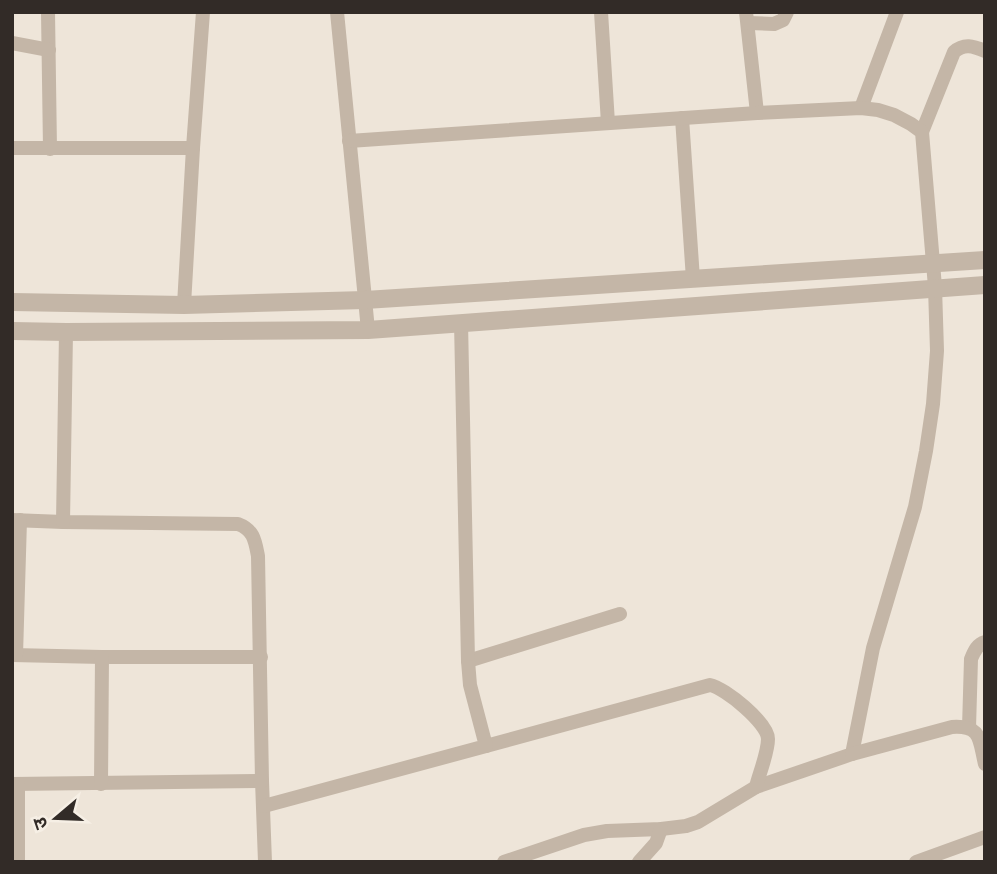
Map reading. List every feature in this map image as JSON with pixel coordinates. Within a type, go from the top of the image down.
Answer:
[{"type":"street","points":[[48,12],[50,149]]},
{"type":"street","points":[[184,305],[203,12]]},
{"type":"street","points":[[337,12],[368,330]]},
{"type":"street","points":[[601,12],[608,123]]},
{"type":"street","points":[[757,113],[747,18],[779,22],[787,12]]},
{"type":"street","points":[[861,108],[897,12]]},
{"type":"street","points":[[12,43],[49,50]]},
{"type":"street","points":[[852,754],[873,648],[915,507],[933,404],[937,351],[935,288],[922,132],[954,52],[969,46],[985,51]]},
{"type":"street","points":[[349,141],[861,108],[894,116],[922,132]]},
{"type":"street","points":[[682,118],[693,279]]},
{"type":"street","points":[[12,148],[193,148]]},
{"type":"street","points":[[12,302],[184,305],[365,300],[985,260]]},
{"type":"street","points":[[12,331],[368,330],[985,285]]},
{"type":"street","points":[[461,322],[468,661],[470,685],[486,746]]},
{"type":"street","points":[[63,522],[65,332]]},
{"type":"street","points":[[261,657],[14,655],[16,520],[238,524],[251,530],[258,556],[261,657],[261,781],[265,862]]},
{"type":"street","points":[[468,661],[620,614]]},
{"type":"street","points":[[969,728],[971,659],[975,650],[985,642]]},
{"type":"street","points":[[101,784],[102,657]]},
{"type":"street","points":[[264,806],[703,686],[717,686],[766,729],[768,741],[756,787]]},
{"type":"street","points":[[504,862],[584,835],[607,831],[677,828],[698,822],[756,787],[852,754],[952,727],[974,730],[979,738],[985,764]]},
{"type":"street","points":[[18,862],[15,784],[261,781]]},
{"type":"street","points":[[639,862],[656,843],[661,829]]},
{"type":"street","points":[[916,862],[985,837]]}]
